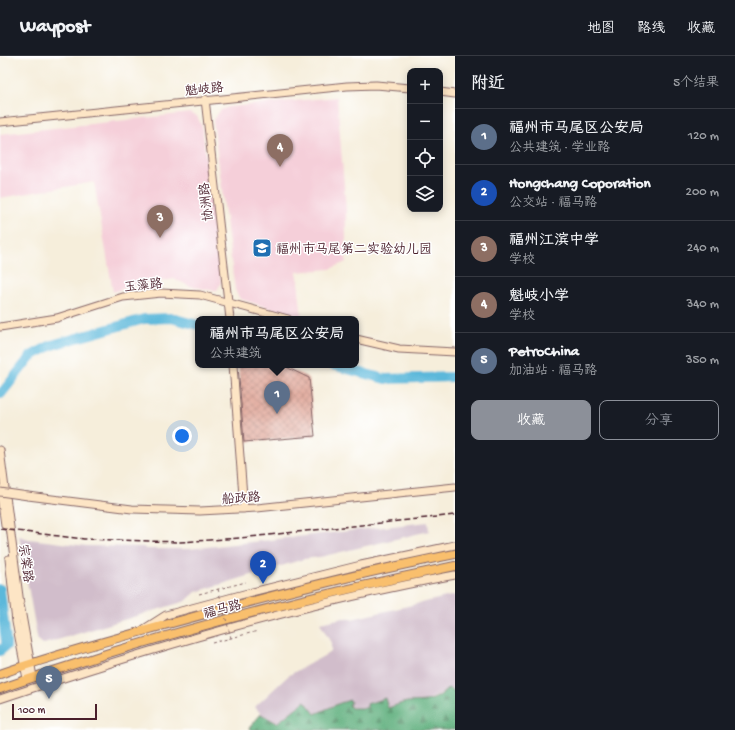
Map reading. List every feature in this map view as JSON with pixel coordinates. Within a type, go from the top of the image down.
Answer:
[{"type":"main road","name":"福马路","points":[[0,674],[140,631],[310,586],[455,554]]},
{"type":"main road","name":"福马路","points":[[0,689],[30,678],[237,616],[312,597],[455,566]]},
{"type":"street","name":"魁岐路","points":[[0,122],[204,99],[347,86],[376,85],[407,88]]},
{"type":"street","points":[[443,92],[455,94]]},
{"type":"street","name":"协洲路","points":[[204,99],[230,316]]},
{"type":"street","name":"玉藻路","points":[[0,327],[57,318],[114,300],[139,294],[188,293],[229,302],[278,316]]},
{"type":"street","points":[[359,340],[399,349],[455,352]]},
{"type":"street","points":[[233,368],[244,509]]},
{"type":"street","name":"宗棠路","points":[[0,450],[27,665]]},
{"type":"street","name":"船政路","points":[[0,492],[141,510],[200,511],[244,509],[455,487]]},
{"type":"street","name":"宗棠路","points":[[0,489],[16,622],[30,678]]},
{"type":"street","points":[[140,631],[166,615],[361,565],[455,545]]},
{"type":"street","points":[[0,699],[115,661],[211,633],[339,600],[455,575]]},
{"type":"path","points":[[199,594],[246,582]]},
{"type":"path","points":[[218,589],[231,638]]},
{"type":"path","points":[[212,643],[258,631]]},
{"type":"shaded area","points":[[337,97],[346,210],[346,262],[330,269],[297,272],[302,316],[295,316],[240,299],[235,290],[213,120],[221,110],[229,107]]},
{"type":"shaded area","points":[[190,113],[197,116],[202,126],[221,282],[218,289],[215,291],[190,286],[174,279],[128,287],[113,292],[94,182],[0,198],[0,134]]},
{"type":"shaded area","points":[[428,522],[429,531],[320,557],[304,559],[196,592],[186,601],[44,644],[38,642],[19,536],[29,539],[87,546],[144,547],[145,549],[189,549]]},
{"type":"shaded area","points":[[455,595],[455,691],[448,688],[429,700],[414,704],[407,702],[388,708],[357,709],[340,703],[315,714],[305,701],[277,723],[261,714],[255,707],[289,675],[331,652],[331,643],[320,623],[343,618],[352,619]]},
{"type":"green space","points":[[448,688],[455,691],[455,730],[250,730],[249,728],[261,714],[277,723],[305,701],[315,714],[350,700],[351,702],[349,705],[351,708],[367,708],[367,704],[385,698],[388,708],[405,702],[434,699]]},
{"type":"building","points":[[238,368],[288,368],[309,378],[315,436],[244,442]]},
{"type":"waterway","points":[[1,394],[31,356],[52,345],[144,319],[171,318],[195,324]]},
{"type":"waterway","points":[[343,368],[385,379],[455,377]]},
{"type":"waterway","points":[[0,589],[6,641],[6,646],[0,651]]},
{"type":"railway","points":[[0,529],[84,539],[180,542],[240,538],[455,515]]},
{"type":"place","name":"魁岐小学","points":[[280,167]]},
{"type":"place","name":"福州江滨中学","points":[[160,238]]},
{"type":"place","name":"福州市马尾第二实验幼儿园","points":[[262,248]]},
{"type":"place","name":"福州市马尾区公安局","points":[[277,414]]},
{"type":"place","name":"Hongchang Coporation","points":[[263,584]]},
{"type":"place","name":"PetroChina","points":[[49,699]]}]
